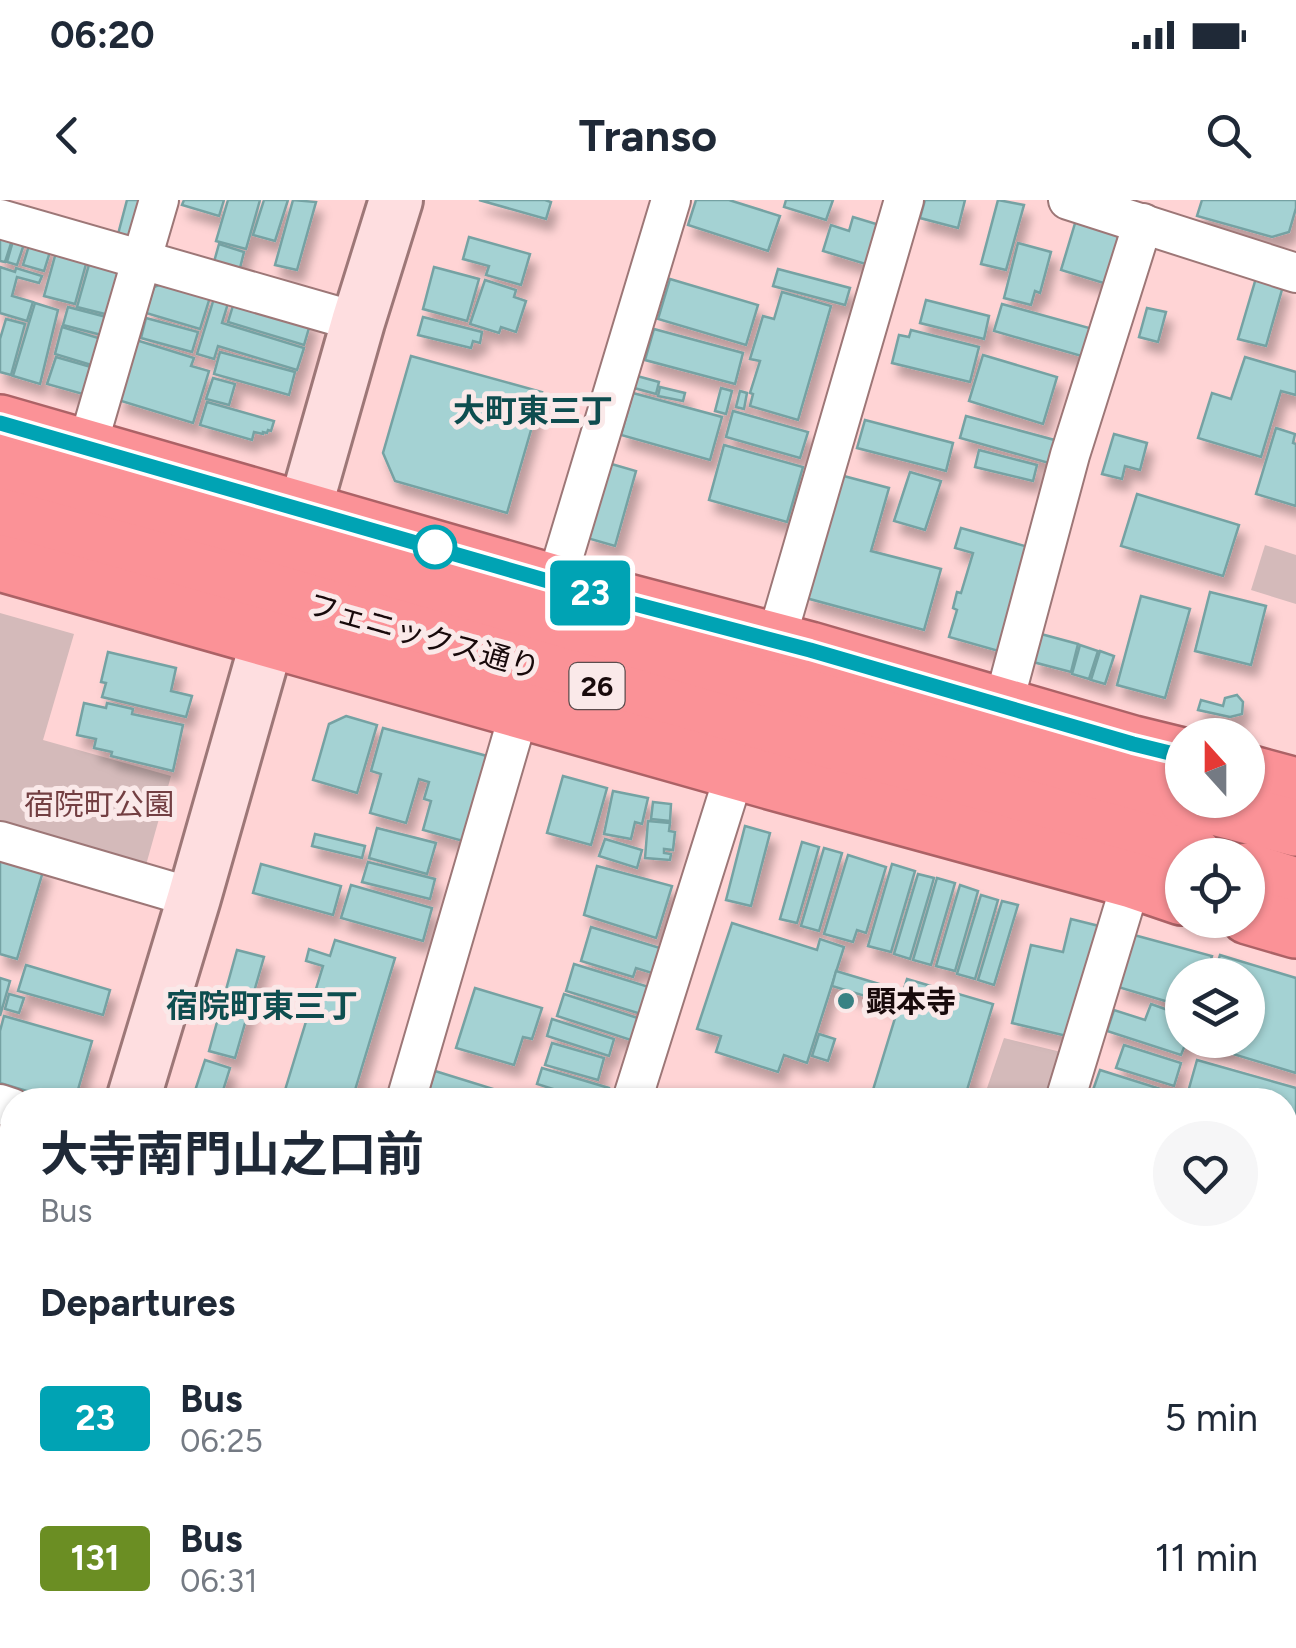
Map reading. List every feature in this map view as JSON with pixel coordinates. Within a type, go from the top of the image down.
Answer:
[{"type":"highway","name":"26","points":[[0,423],[81,469],[288,573],[755,707],[1165,808]]},
{"type":"highway","name":"26","points":[[0,467],[81,469]]},
{"type":"highway","name":"フェニックス通り","points":[[0,516],[288,573],[755,707],[1165,808]]},
{"type":"highway","name":"26","points":[[0,564],[288,573]]},
{"type":"highway","name":"26","points":[[755,707],[1003,705],[1133,744],[1165,803]]},
{"type":"highway","points":[[1265,778],[1296,786]]},
{"type":"highway","name":"フェニックス通り","points":[[1229,818],[1296,828]]},
{"type":"highway","points":[[1265,876],[1296,886]]},
{"type":"highway","points":[[1265,921],[1296,930]]},
{"type":"street","points":[[81,469],[160,200]]},
{"type":"street","points":[[137,1088],[396,200]]},
{"type":"street","points":[[409,1088],[671,200]]},
{"type":"street","points":[[636,1088],[755,707],[904,200]]},
{"type":"street","points":[[1068,200],[1296,272]]},
{"type":"street","points":[[0,218],[358,322]]},
{"type":"street","points":[[1003,705],[1070,456],[1142,223]]},
{"type":"street","points":[[1069,1088],[1165,817]]},
{"type":"street","points":[[0,841],[194,898]]},
{"type":"green space","points":[[1265,545],[1296,555],[1296,604],[1251,590]]},
{"type":"green space","name":"宿院町公園","points":[[0,613],[74,634],[43,740],[171,776],[146,865],[0,823]]},
{"type":"green space","points":[[1004,1038],[1061,1052],[1050,1088],[987,1088]]},
{"type":"building","points":[[127,200],[148,200],[137,243],[117,238]]},
{"type":"building","points":[[184,200],[224,200],[219,216],[182,205]]},
{"type":"building","points":[[228,200],[260,200],[246,249],[216,241]]},
{"type":"building","points":[[264,200],[288,200],[275,241],[253,235]]},
{"type":"building","points":[[293,200],[316,202],[297,270],[275,265]]},
{"type":"building","points":[[479,200],[545,200],[551,202],[546,219]]},
{"type":"building","points":[[696,200],[729,200],[780,216],[768,251],[688,225]]},
{"type":"building","points":[[786,200],[833,200],[826,220],[784,207]]},
{"type":"building","points":[[925,200],[965,200],[958,228],[920,218]]},
{"type":"building","points":[[998,200],[1024,205],[1006,270],[981,264]]},
{"type":"building","points":[[1202,200],[1296,200],[1296,208],[1289,232],[1272,237],[1197,216]]},
{"type":"building","points":[[853,217],[883,226],[872,266],[823,251],[831,225],[849,231]]},
{"type":"building","points":[[1076,220],[1114,231],[1122,245],[1110,285],[1061,270]]},
{"type":"building","points":[[0,230],[14,234],[5,262],[0,261]]},
{"type":"building","points":[[15,234],[26,238],[17,265],[7,262]]},
{"type":"building","points":[[469,237],[530,254],[521,285],[486,275],[489,266],[463,259]]},
{"type":"building","points":[[31,239],[52,245],[44,271],[23,265]]},
{"type":"building","points":[[1018,243],[1051,252],[1040,293],[1035,291],[1031,305],[1004,298]]},
{"type":"building","points":[[219,244],[244,252],[238,276],[212,269]]},
{"type":"building","points":[[58,245],[89,253],[75,304],[44,296]]},
{"type":"building","points":[[92,254],[129,273],[117,317],[77,307]]},
{"type":"building","points":[[0,267],[42,276],[39,283],[17,277],[12,296],[33,302],[27,321],[0,313]]},
{"type":"building","points":[[434,267],[479,279],[467,321],[423,309]]},
{"type":"building","points":[[778,269],[850,288],[845,305],[773,286]]},
{"type":"building","points":[[1256,278],[1283,286],[1266,346],[1238,339]]},
{"type":"building","points":[[670,279],[758,305],[746,345],[658,319]]},
{"type":"building","points":[[485,280],[516,290],[514,297],[526,301],[516,332],[501,327],[499,333],[470,324]]},
{"type":"building","points":[[169,281],[211,294],[200,329],[146,313],[154,287]]},
{"type":"building","points":[[782,292],[831,306],[798,420],[750,406],[760,361],[750,359],[763,316],[774,319]]},
{"type":"building","points":[[215,295],[229,300],[222,323],[304,348],[297,370],[218,346],[214,359],[197,354]]},
{"type":"building","points":[[235,299],[311,321],[304,345],[228,322]]},
{"type":"building","points":[[926,300],[989,316],[984,339],[920,323]]},
{"type":"building","points":[[35,303],[58,310],[40,384],[13,376]]},
{"type":"building","points":[[1002,304],[1093,329],[1085,357],[994,331]]},
{"type":"building","points":[[68,307],[114,319],[109,337],[63,325]]},
{"type":"building","points":[[1147,308],[1166,312],[1158,342],[1139,337]]},
{"type":"building","points":[[423,317],[482,332],[480,343],[473,341],[471,348],[418,335]]},
{"type":"building","points":[[146,318],[198,332],[192,352],[141,338]]},
{"type":"building","points":[[6,319],[25,324],[11,375],[0,372],[0,339]]},
{"type":"building","points":[[62,327],[105,340],[98,367],[55,354]]},
{"type":"building","points":[[654,329],[743,353],[735,384],[645,360]]},
{"type":"building","points":[[911,330],[979,347],[970,382],[892,363],[899,335],[909,337]]},
{"type":"building","points":[[136,340],[194,358],[191,366],[209,371],[193,423],[118,400]]},
{"type":"building","points":[[220,352],[295,372],[289,395],[214,374]]},
{"type":"building","points":[[983,355],[1057,377],[1043,424],[969,401]]},
{"type":"building","points":[[411,356],[542,392],[507,513],[395,481],[383,453]]},
{"type":"building","points":[[56,357],[98,369],[90,396],[47,384]]},
{"type":"building","points":[[1245,357],[1296,372],[1296,395],[1281,391],[1261,457],[1198,438],[1212,393],[1231,399]]},
{"type":"building","points":[[637,376],[659,382],[656,394],[634,388]]},
{"type":"building","points":[[213,378],[235,384],[229,405],[206,399]]},
{"type":"building","points":[[660,387],[685,393],[683,401],[658,396]]},
{"type":"building","points":[[721,388],[732,391],[726,414],[715,411]]},
{"type":"building","points":[[740,391],[747,393],[744,409],[736,407]]},
{"type":"building","points":[[633,393],[722,417],[710,460],[621,435]]},
{"type":"building","points":[[207,402],[274,421],[271,431],[254,432],[252,440],[200,425]]},
{"type":"building","points":[[733,411],[808,432],[800,458],[726,437]]},
{"type":"building","points":[[966,416],[1062,442],[1056,465],[960,438]]},
{"type":"building","points":[[865,420],[953,443],[946,471],[857,448]]},
{"type":"building","points":[[1276,428],[1295,434],[1296,506],[1256,494]]},
{"type":"building","points":[[1114,434],[1147,443],[1140,470],[1125,466],[1122,479],[1102,474]]},
{"type":"building","points":[[724,445],[803,467],[787,522],[709,500]]},
{"type":"building","points":[[979,450],[1037,465],[1033,481],[975,467]]},
{"type":"building","points":[[608,463],[636,471],[615,546],[587,538]]},
{"type":"building","points":[[910,472],[941,481],[925,530],[894,521]]},
{"type":"building","points":[[840,475],[889,488],[871,551],[941,569],[924,630],[806,598]]},
{"type":"building","points":[[1137,494],[1239,525],[1223,576],[1121,546]]},
{"type":"building","points":[[961,528],[1032,548],[1002,652],[949,637],[957,610],[953,608],[957,592],[961,593],[973,553],[955,548]]},
{"type":"building","points":[[1210,592],[1266,606],[1251,665],[1195,651]]},
{"type":"building","points":[[1141,596],[1190,609],[1165,698],[1117,685]]},
{"type":"building","points":[[1041,634],[1078,644],[1071,672],[1033,662]]},
{"type":"building","points":[[1080,645],[1098,651],[1089,679],[1072,674]]},
{"type":"building","points":[[1100,651],[1114,656],[1105,684],[1091,680]]},
{"type":"building","points":[[108,652],[176,668],[171,691],[192,696],[186,717],[102,697]]},
{"type":"building","points":[[1237,695],[1243,702],[1242,714],[1230,717],[1198,710],[1201,700],[1223,706],[1225,698]]},
{"type":"building","points":[[84,703],[106,708],[107,703],[133,709],[132,714],[183,725],[173,771],[94,748],[96,739],[77,735]]},
{"type":"building","points":[[346,716],[377,725],[357,793],[313,780],[329,724]]},
{"type":"building","points":[[383,728],[487,756],[463,841],[423,830],[431,801],[424,799],[429,782],[419,779],[406,823],[370,813],[381,774],[371,771]]},
{"type":"building","points":[[563,776],[607,788],[591,845],[547,833]]},
{"type":"building","points":[[613,791],[648,798],[642,824],[635,822],[631,839],[604,834]]},
{"type":"building","points":[[653,802],[671,804],[670,821],[651,819]]},
{"type":"building","points":[[648,821],[670,823],[669,831],[675,832],[673,850],[664,849],[664,853],[671,854],[670,860],[645,858]]},
{"type":"building","points":[[745,826],[770,833],[751,906],[726,900]]},
{"type":"building","points":[[377,828],[436,843],[427,874],[369,858]]},
{"type":"building","points":[[315,834],[365,846],[362,858],[312,846]]},
{"type":"building","points":[[605,839],[642,850],[637,868],[599,856]]},
{"type":"building","points":[[802,842],[819,847],[797,923],[780,919]]},
{"type":"building","points":[[824,848],[842,853],[819,931],[801,926]]},
{"type":"building","points":[[0,855],[44,868],[17,959],[0,954]]},
{"type":"building","points":[[848,855],[886,867],[866,933],[857,930],[853,942],[824,934]]},
{"type":"building","points":[[368,862],[435,879],[430,899],[362,882]]},
{"type":"building","points":[[261,864],[341,886],[333,915],[253,893]]},
{"type":"building","points":[[892,864],[915,871],[891,952],[868,946]]},
{"type":"building","points":[[597,866],[672,886],[656,938],[584,915]]},
{"type":"building","points":[[918,874],[934,878],[910,959],[894,954]]},
{"type":"building","points":[[937,878],[955,883],[931,965],[913,960]]},
{"type":"building","points":[[351,885],[432,908],[423,941],[341,918]]},
{"type":"building","points":[[960,885],[978,891],[955,971],[936,966]]},
{"type":"building","points":[[981,895],[998,900],[975,979],[957,974]]},
{"type":"building","points":[[1002,901],[1018,905],[994,985],[978,980]]},
{"type":"building","points":[[1071,919],[1099,926],[1071,1037],[1012,1023],[1031,945],[1063,952]]},
{"type":"building","points":[[732,923],[817,950],[820,939],[844,947],[807,1063],[784,1055],[778,1072],[716,1052],[721,1036],[697,1029]]},
{"type":"building","points":[[591,927],[660,948],[652,973],[636,968],[633,977],[581,961]]},
{"type":"building","points":[[1134,935],[1212,956],[1165,958],[1165,1001],[1118,987]]},
{"type":"building","points":[[335,940],[395,958],[356,1088],[286,1088],[323,966],[306,961],[309,949],[330,956]]},
{"type":"building","points":[[237,950],[264,957],[235,1058],[209,1051]]},
{"type":"building","points":[[574,964],[649,987],[641,1014],[566,991]]},
{"type":"building","points":[[26,965],[110,990],[103,1015],[18,991]]},
{"type":"building","points":[[1265,969],[1296,978],[1296,1073],[1246,1058],[1265,1058]]},
{"type":"building","points":[[836,971],[903,991],[898,1006],[832,986]]},
{"type":"building","points":[[0,978],[10,981],[0,1016]]},
{"type":"building","points":[[907,979],[993,1004],[968,1088],[874,1088]]},
{"type":"building","points":[[475,988],[542,1008],[532,1039],[523,1037],[514,1065],[456,1048]]},
{"type":"building","points":[[9,994],[24,998],[19,1013],[5,1009]]},
{"type":"building","points":[[564,994],[647,1021],[640,1043],[557,1016]]},
{"type":"building","points":[[1151,1004],[1165,1009],[1165,1050],[1107,1031],[1114,1010],[1145,1020]]},
{"type":"building","points":[[4,1016],[92,1041],[78,1088],[17,1088],[0,1083],[0,1031]]},
{"type":"building","points":[[552,1019],[614,1039],[609,1056],[547,1036]]},
{"type":"building","points":[[819,1034],[835,1039],[828,1061],[812,1056]]},
{"type":"building","points":[[552,1043],[604,1058],[598,1080],[545,1065]]},
{"type":"building","points":[[1124,1045],[1181,1063],[1174,1086],[1116,1068]]},
{"type":"building","points":[[205,1060],[230,1068],[224,1088],[196,1088]]},
{"type":"building","points":[[1197,1060],[1296,1088],[1189,1088]]},
{"type":"building","points":[[542,1068],[609,1088],[550,1088],[537,1084]]},
{"type":"building","points":[[1100,1070],[1157,1088],[1094,1088]]},
{"type":"building","points":[[435,1071],[490,1088],[430,1088]]},
{"type":"bus line","name":"23","points":[[0,423],[555,583],[1165,750]]},
{"type":"place","name":"顕本寺","points":[[846,1001]]},
{"type":"district","name":"大町東三丁","points":[[533,411]]},
{"type":"district","name":"宿院町東三丁","points":[[262,1006]]}]
